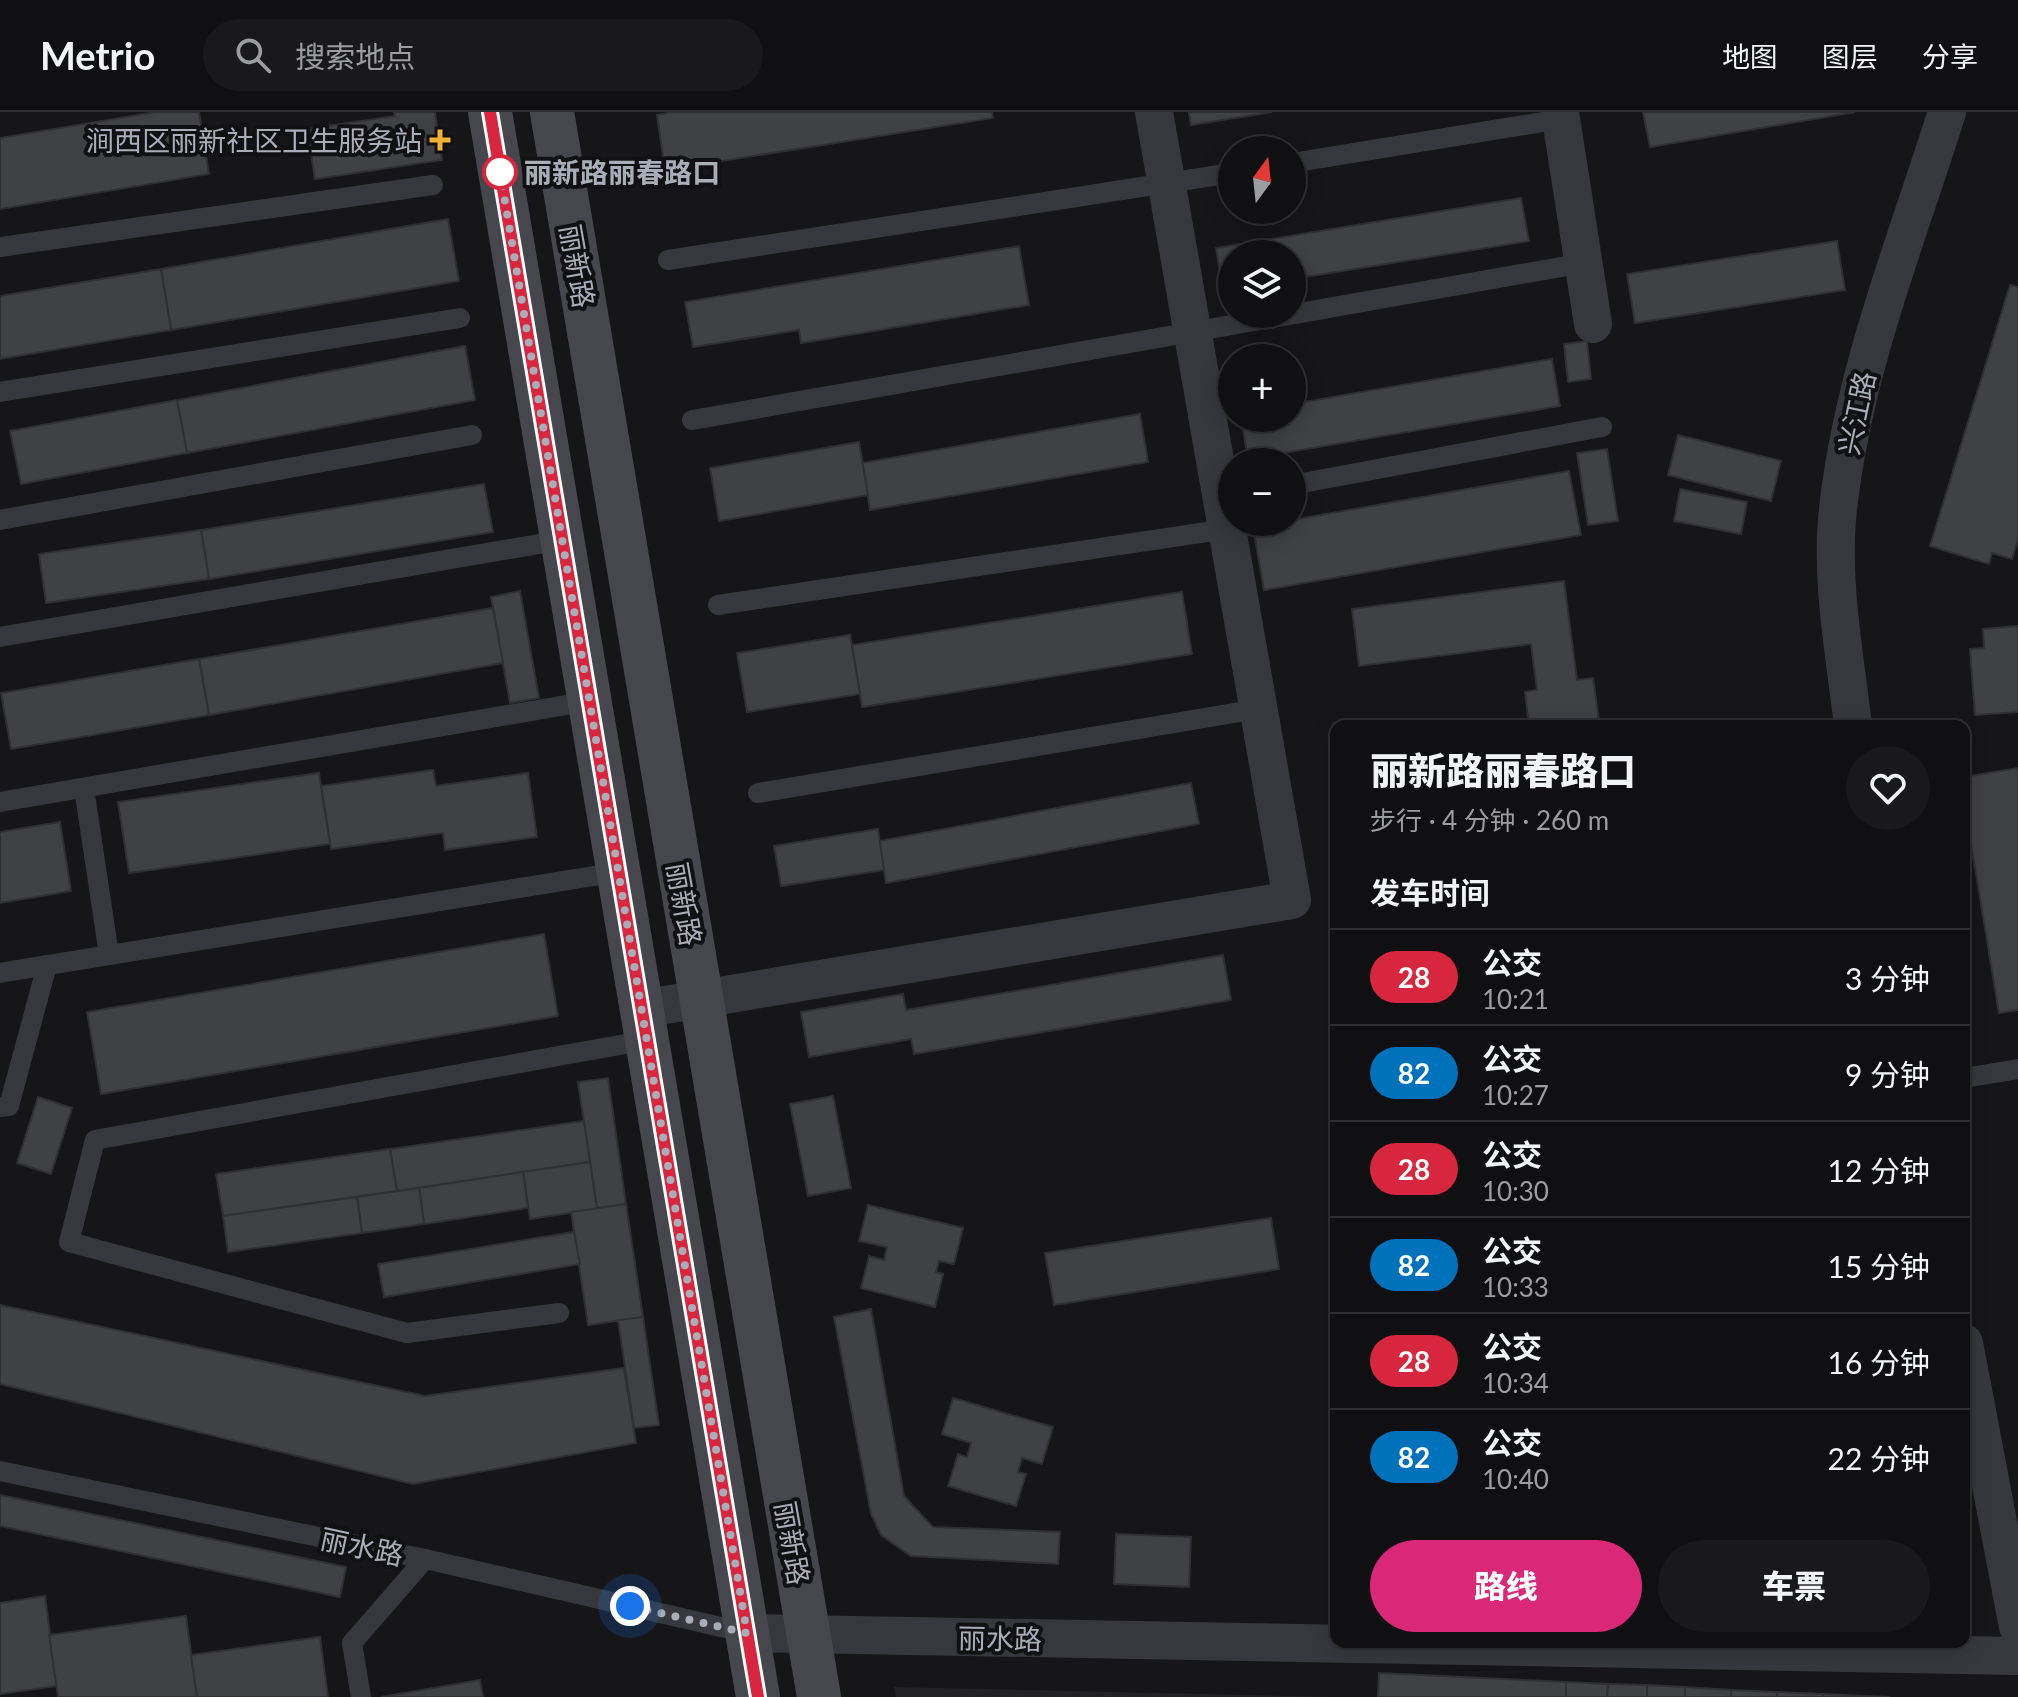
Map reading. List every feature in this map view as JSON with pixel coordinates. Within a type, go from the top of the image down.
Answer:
[{"type":"main road","points":[[490,112],[758,1697]]},
{"type":"main road","name":"丽新路","points":[[552,112],[819,1697]]},
{"type":"street","points":[[1154,112],[1218,462]]},
{"type":"street","name":"兴江路","points":[[1852,720],[1837,584],[1837,510],[1857,394],[1947,112]]},
{"type":"street","points":[[1561,116],[1593,324]]},
{"type":"street","points":[[644,1024],[701,998],[1292,900],[1231,536]]},
{"type":"street","points":[[1970,1375],[2018,1627]]},
{"type":"street","name":"丽水路","points":[[747,1633],[1330,1643]]},
{"type":"street","name":"丽水路","points":[[1578,1648],[2018,1656]]},
{"type":"lane","points":[[1306,161],[1561,116]]},
{"type":"lane","points":[[668,260],[1218,175]]},
{"type":"lane","points":[[0,247],[433,185]]},
{"type":"lane","points":[[692,420],[1584,263]]},
{"type":"lane","points":[[0,392],[460,318]]},
{"type":"lane","points":[[1306,482],[1602,427]]},
{"type":"lane","points":[[0,520],[472,435]]},
{"type":"lane","points":[[718,605],[1218,510]]},
{"type":"lane","points":[[0,637],[562,540]]},
{"type":"lane","points":[[0,802],[590,701]]},
{"type":"lane","points":[[758,793],[1258,709]]},
{"type":"lane","points":[[84,788],[109,955]]},
{"type":"lane","points":[[0,973],[618,872]]},
{"type":"lane","points":[[0,1107],[9,1106],[47,965]]},
{"type":"lane","points":[[559,1313],[407,1333],[69,1242],[95,1140],[644,1024]]},
{"type":"lane","points":[[1970,1077],[2018,1069]]},
{"type":"lane","name":"丽水路","points":[[0,1471],[425,1559],[747,1633]]},
{"type":"lane","points":[[361,1697],[352,1643],[425,1559]]},
{"type":"shaded area","points":[[894,1687],[1338,1697],[896,1697]]},
{"type":"building","points":[[156,112],[199,112],[209,174],[0,209],[0,138]]},
{"type":"building","points":[[394,112],[435,112],[442,160],[315,179],[307,129],[395,116]]},
{"type":"building","points":[[673,112],[992,112],[993,118],[665,170],[657,115]]},
{"type":"building","points":[[1189,112],[1272,112],[1191,125]]},
{"type":"building","points":[[1643,112],[1855,112],[1650,147]]},
{"type":"building","points":[[1521,198],[1529,241],[1306,277],[1306,240],[1265,240]]},
{"type":"building","points":[[448,219],[459,281],[171,330],[161,269]]},
{"type":"building","points":[[1837,241],[1845,290],[1635,323],[1627,274]]},
{"type":"building","points":[[1019,246],[1029,305],[801,343],[799,330],[693,347],[685,302]]},
{"type":"building","points":[[161,269],[171,330],[0,359],[0,296]]},
{"type":"building","points":[[2010,285],[2018,287],[2018,540],[2012,559],[1992,553],[1989,564],[1930,546]]},
{"type":"building","points":[[1587,341],[1591,379],[1568,382],[1564,344]]},
{"type":"building","points":[[465,346],[475,400],[187,453],[177,400]]},
{"type":"building","points":[[1552,359],[1560,406],[1306,449],[1246,448],[1243,432],[1306,432],[1306,402]]},
{"type":"building","points":[[177,400],[187,453],[21,484],[10,431]]},
{"type":"building","points":[[1140,414],[1148,462],[870,510],[862,463]]},
{"type":"building","points":[[1678,435],[1781,461],[1771,501],[1668,475]]},
{"type":"building","points":[[859,442],[868,495],[719,521],[710,468]]},
{"type":"building","points":[[1607,449],[1618,521],[1588,525],[1577,453]]},
{"type":"building","points":[[1569,471],[1581,535],[1264,590],[1255,536],[1306,536],[1306,518]]},
{"type":"building","points":[[484,484],[493,532],[209,579],[201,530]]},
{"type":"building","points":[[1680,489],[1747,502],[1741,534],[1674,521]]},
{"type":"building","points":[[201,530],[209,579],[46,603],[39,554]]},
{"type":"building","points":[[1564,581],[1577,680],[1593,678],[1599,720],[1528,720],[1525,692],[1537,690],[1531,644],[1359,666],[1352,609]]},
{"type":"building","points":[[520,591],[539,698],[510,703],[491,597]]},
{"type":"building","points":[[1182,592],[1192,654],[862,707],[852,645]]},
{"type":"building","points":[[493,608],[503,663],[209,715],[199,659]]},
{"type":"building","points":[[2018,626],[2018,712],[1975,715],[1970,649],[1984,648],[1983,629]]},
{"type":"building","points":[[850,635],[860,694],[747,712],[737,653]]},
{"type":"building","points":[[199,659],[209,715],[11,749],[1,693]]},
{"type":"building","points":[[2018,768],[2018,1010],[1999,1013],[1970,838],[1970,776]]},
{"type":"building","points":[[433,770],[436,786],[528,773],[537,837],[445,850],[443,833],[331,849],[321,786]]},
{"type":"building","points":[[319,773],[330,844],[129,873],[118,802]]},
{"type":"building","points":[[1191,783],[1199,824],[886,883],[879,841]]},
{"type":"building","points":[[60,822],[71,891],[0,903],[0,832]]},
{"type":"building","points":[[878,829],[884,870],[781,886],[774,846]]},
{"type":"building","points":[[544,934],[558,1016],[101,1094],[87,1012]]},
{"type":"building","points":[[1223,955],[1231,1000],[914,1054],[911,1039],[809,1057],[801,1012],[903,994],[906,1010]]},
{"type":"building","points":[[608,1078],[626,1204],[597,1209],[578,1082]]},
{"type":"building","points":[[833,1096],[851,1188],[808,1196],[790,1104]]},
{"type":"building","points":[[38,1097],[72,1108],[51,1174],[17,1163]]},
{"type":"building","points":[[584,1121],[590,1162],[397,1191],[390,1149]]},
{"type":"building","points":[[390,1149],[397,1191],[223,1216],[216,1174]]},
{"type":"building","points":[[590,1162],[597,1209],[530,1219],[523,1172]]},
{"type":"building","points":[[523,1172],[528,1208],[424,1224],[419,1188]]},
{"type":"building","points":[[419,1188],[424,1224],[362,1233],[357,1197]]},
{"type":"building","points":[[357,1197],[362,1233],[228,1252],[223,1216]]},
{"type":"building","points":[[626,1204],[643,1317],[588,1325],[571,1212]]},
{"type":"building","points":[[868,1205],[963,1228],[954,1264],[939,1261],[936,1272],[943,1274],[935,1307],[861,1288],[869,1256],[884,1260],[887,1247],[859,1241]]},
{"type":"building","points":[[1271,1218],[1279,1269],[1054,1305],[1045,1253]]},
{"type":"building","points":[[574,1232],[580,1264],[384,1297],[378,1264]]},
{"type":"building","points":[[0,1305],[425,1396],[624,1368],[636,1443],[413,1484],[0,1384]]},
{"type":"building","points":[[871,1309],[904,1496],[933,1527],[1060,1532],[1058,1564],[911,1556],[881,1535],[871,1514],[834,1317]]},
{"type":"building","points":[[643,1317],[659,1425],[634,1428],[618,1320]]},
{"type":"building","points":[[953,1398],[1053,1427],[1042,1464],[1022,1458],[1018,1472],[1026,1474],[1016,1506],[948,1486],[958,1454],[967,1457],[971,1443],[942,1434]]},
{"type":"building","points":[[0,1495],[346,1567],[340,1597],[0,1526]]},
{"type":"building","points":[[1116,1534],[1191,1537],[1189,1587],[1114,1584]]},
{"type":"building","points":[[45,1596],[57,1686],[0,1694],[0,1603]]},
{"type":"building","points":[[186,1616],[197,1697],[58,1697],[49,1635]]},
{"type":"building","points":[[320,1637],[328,1697],[197,1697],[191,1655]]},
{"type":"building","points":[[1379,1673],[1566,1682],[1566,1697],[1378,1697]]},
{"type":"building","points":[[480,1680],[483,1697],[381,1697]]},
{"type":"building","points":[[1566,1682],[1608,1684],[1607,1697],[1566,1697]]},
{"type":"building","points":[[1608,1684],[1647,1685],[1647,1697],[1607,1697]]},
{"type":"building","points":[[1647,1685],[1685,1687],[1685,1697],[1647,1697]]},
{"type":"building","points":[[1685,1687],[1731,1690],[1731,1697],[1685,1697]]},
{"type":"building","points":[[1731,1690],[1777,1692],[1777,1697],[1731,1697]]},
{"type":"building","points":[[1777,1692],[1823,1694],[1823,1697],[1777,1697]]},
{"type":"building","points":[[1823,1694],[1890,1697],[1823,1697]]},
{"type":"bus line","name":"28","points":[[490,112],[758,1697]]},
{"type":"place","name":"涧西区丽新社区卫生服务站","points":[[440,140]]},
{"type":"place","name":"丽新路丽春路口","points":[[500,172]]},
{"type":"route","points":[[500,172],[747,1633],[630,1606]]}]
